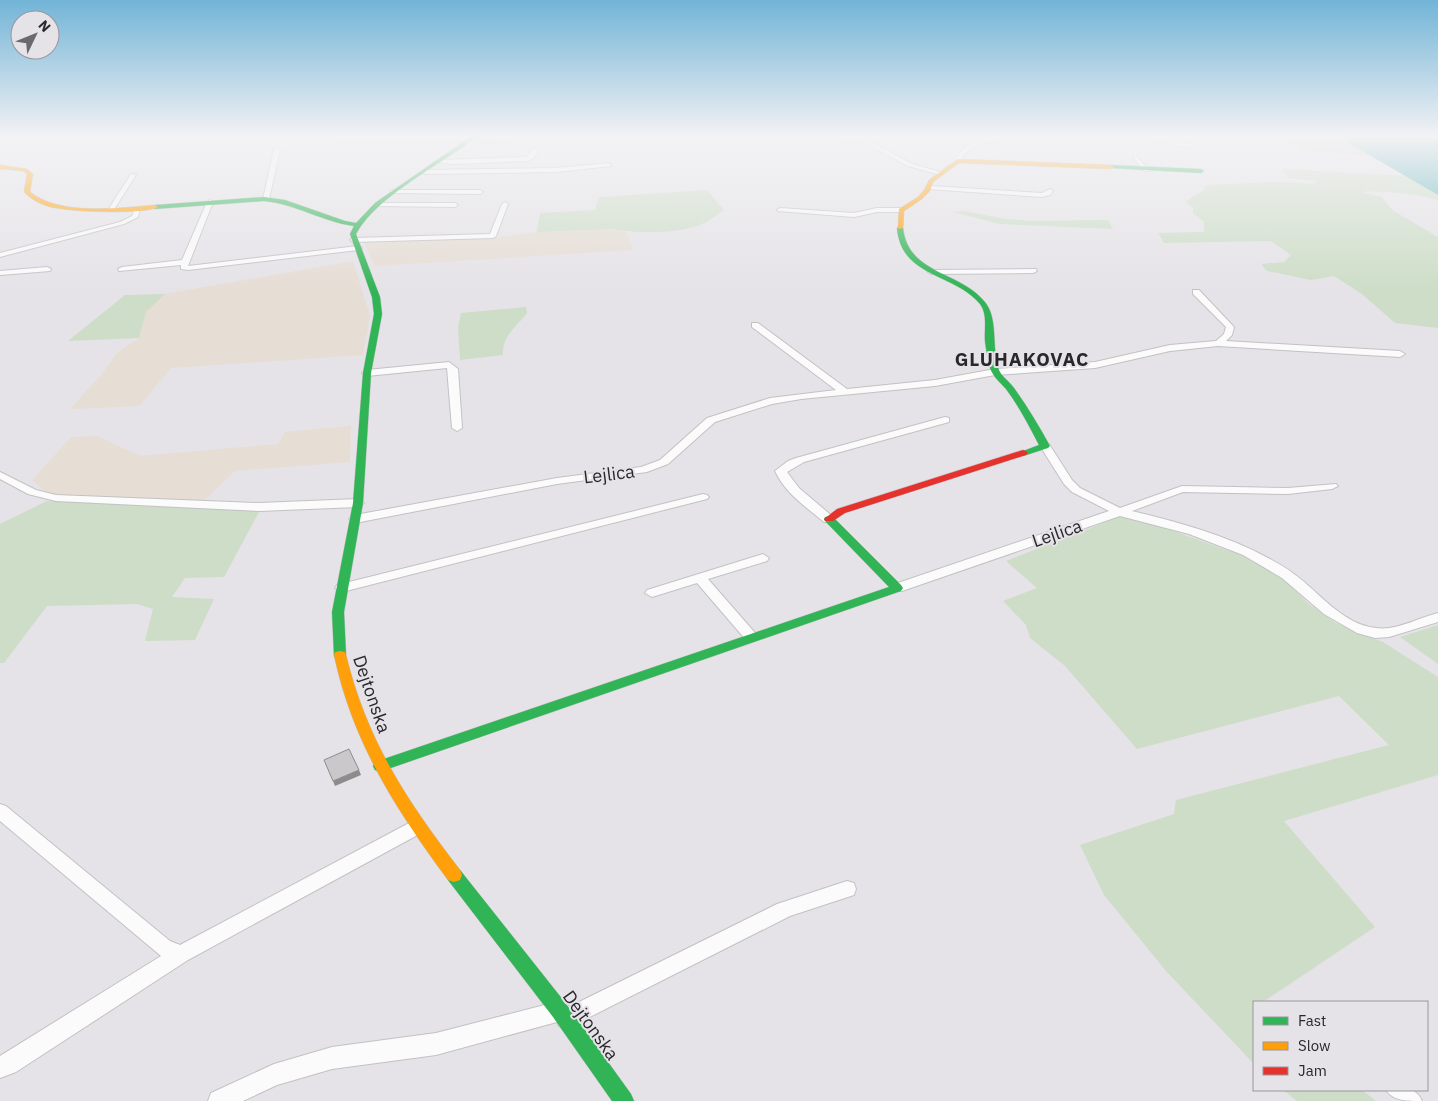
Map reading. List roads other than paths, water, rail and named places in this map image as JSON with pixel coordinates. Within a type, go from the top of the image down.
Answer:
[{"type":"street","points":[[26,186],[28,193],[40,200],[69,208],[112,210],[266,199],[283,201],[344,223],[357,224]]},
{"type":"street","points":[[112,210],[126,186]]},
{"type":"street","points":[[266,199],[269,186]]},
{"type":"street","points":[[356,244],[353,234],[357,224],[392,192],[402,186]]},
{"type":"street","points":[[780,210],[854,215],[877,210],[901,210],[922,197],[930,188],[1042,195],[1050,192]]},
{"type":"street","points":[[392,192],[480,192]]},
{"type":"street","points":[[210,202],[185,262],[184,266],[188,268],[356,244],[493,236],[505,204]]},
{"type":"street","points":[[377,205],[455,205]]},
{"type":"street","points":[[0,255],[122,224],[135,216],[137,208]]},
{"type":"street","points":[[901,210],[899,235],[910,256],[932,272],[968,289],[980,299],[990,318],[989,338],[995,372]]},
{"type":"street","name":"Dejtonska","points":[[356,244],[376,297],[378,314],[367,373],[358,503],[338,612],[338,642],[344,676],[356,712],[380,766],[417,827],[563,1015],[624,1101]]},
{"type":"street","points":[[122,269],[185,262]]},
{"type":"street","points":[[0,273],[47,269]]},
{"type":"street","points":[[932,272],[1033,271]]},
{"type":"street","points":[[1196,292],[1230,327],[1228,335],[1218,343]]},
{"type":"street","points":[[755,325],[845,392]]},
{"type":"street","name":"Lejlica","points":[[355,518],[557,481],[643,470],[664,462],[703,426],[716,418],[788,398],[934,383],[995,372],[1095,365],[1170,348],[1218,343],[1400,354]]},
{"type":"street","points":[[367,373],[449,365],[453,369],[457,428]]},
{"type":"street","name":"Lejlica","points":[[995,372],[1008,386],[1034,424],[1044,446],[1076,490],[1119,512]]},
{"type":"street","points":[[897,588],[790,484],[781,471],[783,468],[800,460],[945,420]]},
{"type":"street","points":[[828,520],[841,511],[1044,446]]},
{"type":"street","points":[[0,476],[32,492],[56,498],[260,507],[358,503]]},
{"type":"street","points":[[1119,512],[1182,489],[1288,491],[1332,486]]},
{"type":"street","points":[[342,588],[703,497]]},
{"type":"street","points":[[1119,512],[1163,522],[1235,547],[1262,560],[1288,575],[1334,615],[1355,627],[1377,633],[1438,617]]},
{"type":"street","name":"Lejlica","points":[[380,766],[1119,512]]},
{"type":"street","points":[[652,593],[763,558]]},
{"type":"street","points":[[700,578],[751,637]]},
{"type":"street","points":[[0,812],[163,947],[171,952],[181,954]]},
{"type":"street","points":[[0,1067],[8,1064],[181,954],[417,827]]},
{"type":"street","points":[[219,1101],[274,1075],[332,1058],[436,1044],[563,1015],[784,910],[847,889]]},
{"type":"street","points":[[1398,1091],[1411,1101]]},
{"type":"water","points":[[1423,186],[1438,186],[1438,195]]},
{"type":"district","name":"GLUHAKOVAC","points":[[1022,359]]}]
